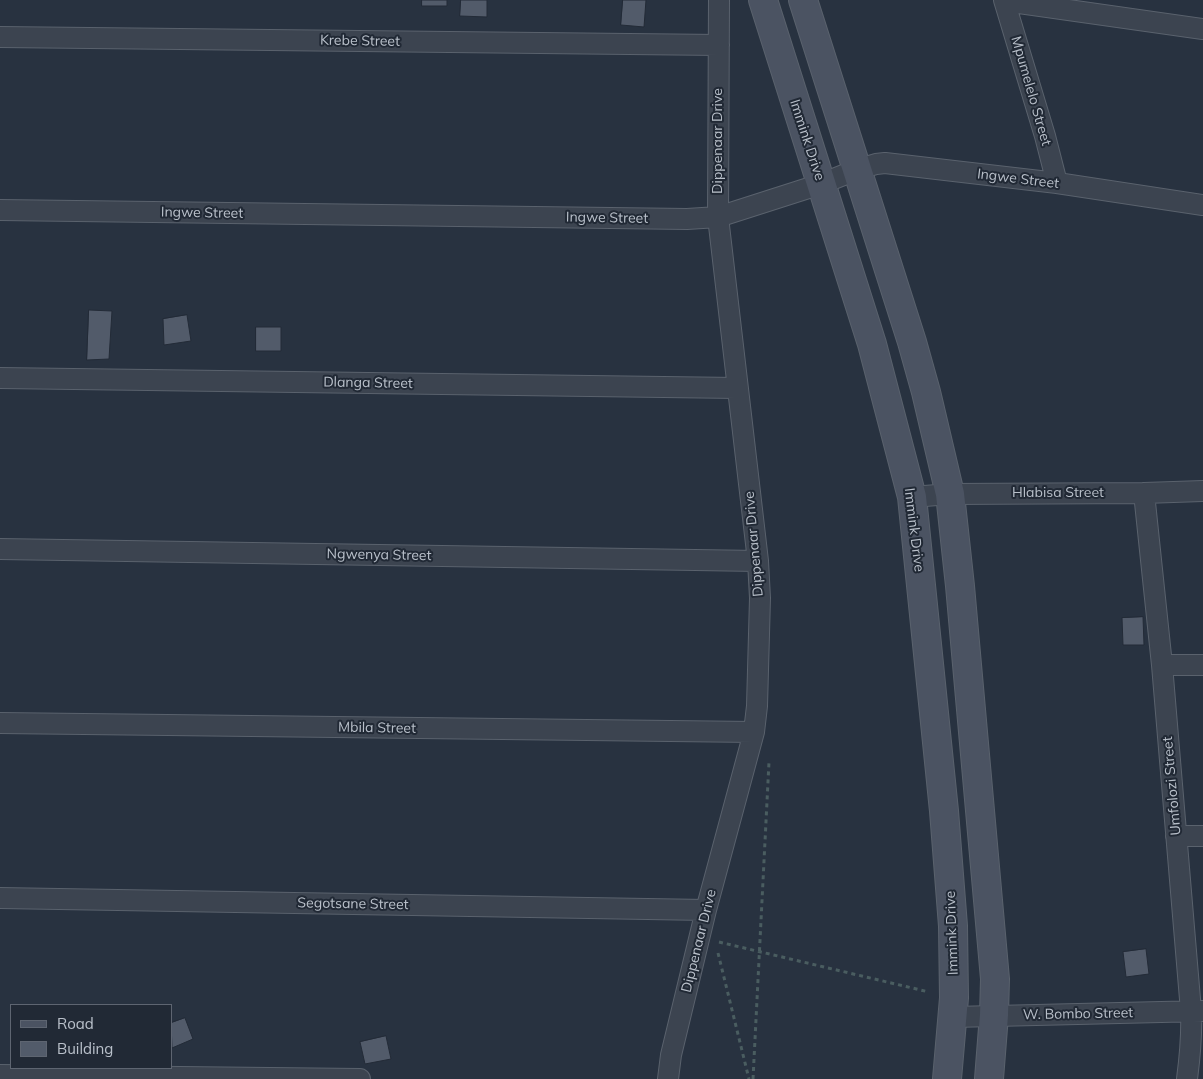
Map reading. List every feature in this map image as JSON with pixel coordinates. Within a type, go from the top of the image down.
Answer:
[{"type":"main road","name":"Immink Drive","points":[[763,0],[872,344],[912,498],[944,811],[953,926],[954,1007],[947,1079]]},
{"type":"main road","points":[[803,0],[912,342],[950,494],[960,586],[994,979],[994,1015],[989,1079]]},
{"type":"street","name":"Dippenaar Drive","points":[[668,1079],[671,1055],[706,910],[754,732],[758,706],[760,607],[758,561],[718,217],[719,0]]},
{"type":"street","points":[[1004,1],[1203,29]]},
{"type":"street","name":"Mpumelelo Street","points":[[1004,1],[1045,136],[1057,183]]},
{"type":"street","name":"Krebe Street","points":[[0,37],[719,45]]},
{"type":"street","name":"Ingwe Street","points":[[0,210],[687,219],[718,217],[876,164],[1057,183],[1203,205]]},
{"type":"street","name":"Dlanga Street","points":[[0,378],[737,388]]},
{"type":"street","name":"Hlabisa Street","points":[[912,498],[950,494],[1203,491]]},
{"type":"street","name":"Umfolozi Street","points":[[1144,493],[1162,665],[1176,836],[1197,1011],[1192,1027],[1187,1079]]},
{"type":"street","name":"Ngwenya Street","points":[[0,549],[758,561]]},
{"type":"street","points":[[1162,665],[1203,664]]},
{"type":"street","name":"Mbila Street","points":[[0,723],[754,732]]},
{"type":"street","points":[[1176,836],[1203,836]]},
{"type":"street","name":"Segotsane Street","points":[[0,898],[706,910]]},
{"type":"street","name":"W. Bombo Street","points":[[954,1007],[994,1015],[1197,1011]]},
{"type":"street","points":[[0,1075],[360,1079]]},
{"type":"path","points":[[753,1079],[770,753]]},
{"type":"path","points":[[749,1079],[715,941],[759,951],[954,1007]]},
{"type":"building","points":[[422,0],[447,0],[447,6],[422,6]]},
{"type":"building","points":[[461,0],[487,0],[487,17],[460,16]]},
{"type":"building","points":[[623,0],[646,0],[644,27],[621,25]]},
{"type":"building","points":[[89,310],[112,311],[109,359],[87,360]]},
{"type":"building","points":[[187,315],[191,341],[164,345],[163,319]]},
{"type":"building","points":[[256,327],[281,327],[281,351],[256,351]]},
{"type":"building","points":[[1143,617],[1144,645],[1123,645],[1122,618]]},
{"type":"building","points":[[1146,949],[1149,974],[1126,977],[1123,952]]},
{"type":"building","points":[[185,1018],[193,1039],[172,1048],[172,1023]]},
{"type":"building","points":[[386,1036],[391,1059],[365,1064],[360,1042]]}]
